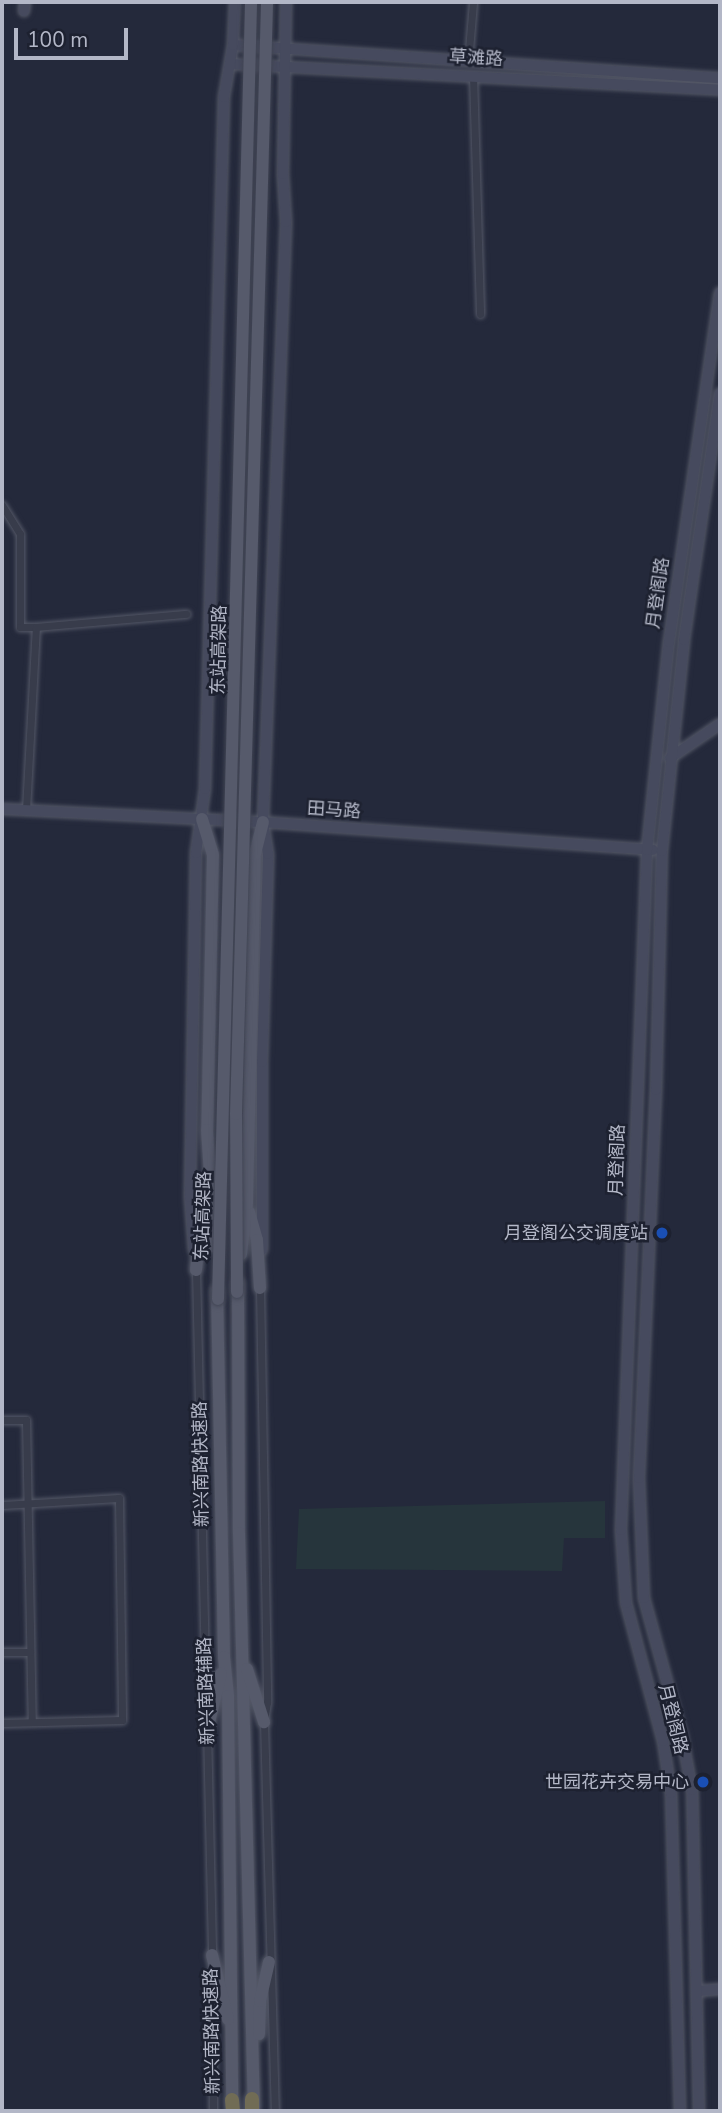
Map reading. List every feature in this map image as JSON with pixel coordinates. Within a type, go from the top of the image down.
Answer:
[{"type":"main road","points":[[196,1270],[190,1197],[196,853],[202,819],[224,97],[233,46],[235,2]]},
{"type":"main road","name":"东站高架路","points":[[218,1299],[251,2]]},
{"type":"main road","name":"东站高架路","points":[[237,1292],[236,1114],[267,2]]},
{"type":"main road","points":[[260,1288],[268,854],[263,822],[286,222],[286,2]]},
{"type":"main road","name":"草滩路","points":[[233,46],[720,78]]},
{"type":"main road","name":"草滩路","points":[[230,64],[285,64],[720,90]]},
{"type":"main road","name":"月登阁路","points":[[680,2111],[671,1793],[663,1741],[626,1603],[621,1558],[648,850],[669,642],[720,293]]},
{"type":"main road","name":"月登阁路","points":[[699,2111],[692,1790],[682,1736],[648,1617],[640,1530],[639,1478],[655,1128],[662,851],[670,758],[720,394]]},
{"type":"main road","points":[[670,758],[720,724]]},
{"type":"main road","name":"田马路","points":[[2,808],[263,822],[662,851]]},
{"type":"main road","name":"新兴南路快速路","points":[[202,819],[213,855],[207,1130],[218,1299],[224,1657],[228,1696],[232,2107]]},
{"type":"main road","name":"新兴南路快速路","points":[[255,2108],[242,1653],[237,1292],[247,1204],[255,854],[263,822]]},
{"type":"main road","points":[[196,1270],[202,1222],[207,1130]]},
{"type":"main road","points":[[247,1204],[257,1240],[260,1288]]},
{"type":"main road","points":[[242,1653],[264,1721]]},
{"type":"main road","points":[[207,1730],[224,1657]]},
{"type":"main road","points":[[212,1955],[231,2030]]},
{"type":"main road","points":[[252,2073],[269,1962]]},
{"type":"main road","points":[[698,1991],[720,1989]]},
{"type":"main road","points":[[255,2108],[259,2020]]},
{"type":"street","points":[[468,62],[473,2]]},
{"type":"street","points":[[473,75],[480,314]]},
{"type":"street","points":[[2,505],[20,534],[20,627],[186,614]]},
{"type":"street","points":[[26,810],[36,627]]},
{"type":"street","name":"新兴南路辅路","points":[[196,1270],[212,1955],[213,2111]]},
{"type":"street","points":[[260,1288],[267,1702],[264,1721],[275,2111]]},
{"type":"street","points":[[2,1420],[26,1420],[32,1722]]},
{"type":"street","points":[[2,1505],[119,1498],[122,1720],[2,1723]]},
{"type":"street","points":[[2,1652],[30,1652]]},
{"type":"shaded area","points":[[605,1501],[605,1538],[564,1538],[562,1571],[296,1569],[299,1509]]},
{"type":"place","name":"月登阁公交调度站","points":[[662,1233]]},
{"type":"place","name":"世园花卉交易中心","points":[[703,1782]]}]
